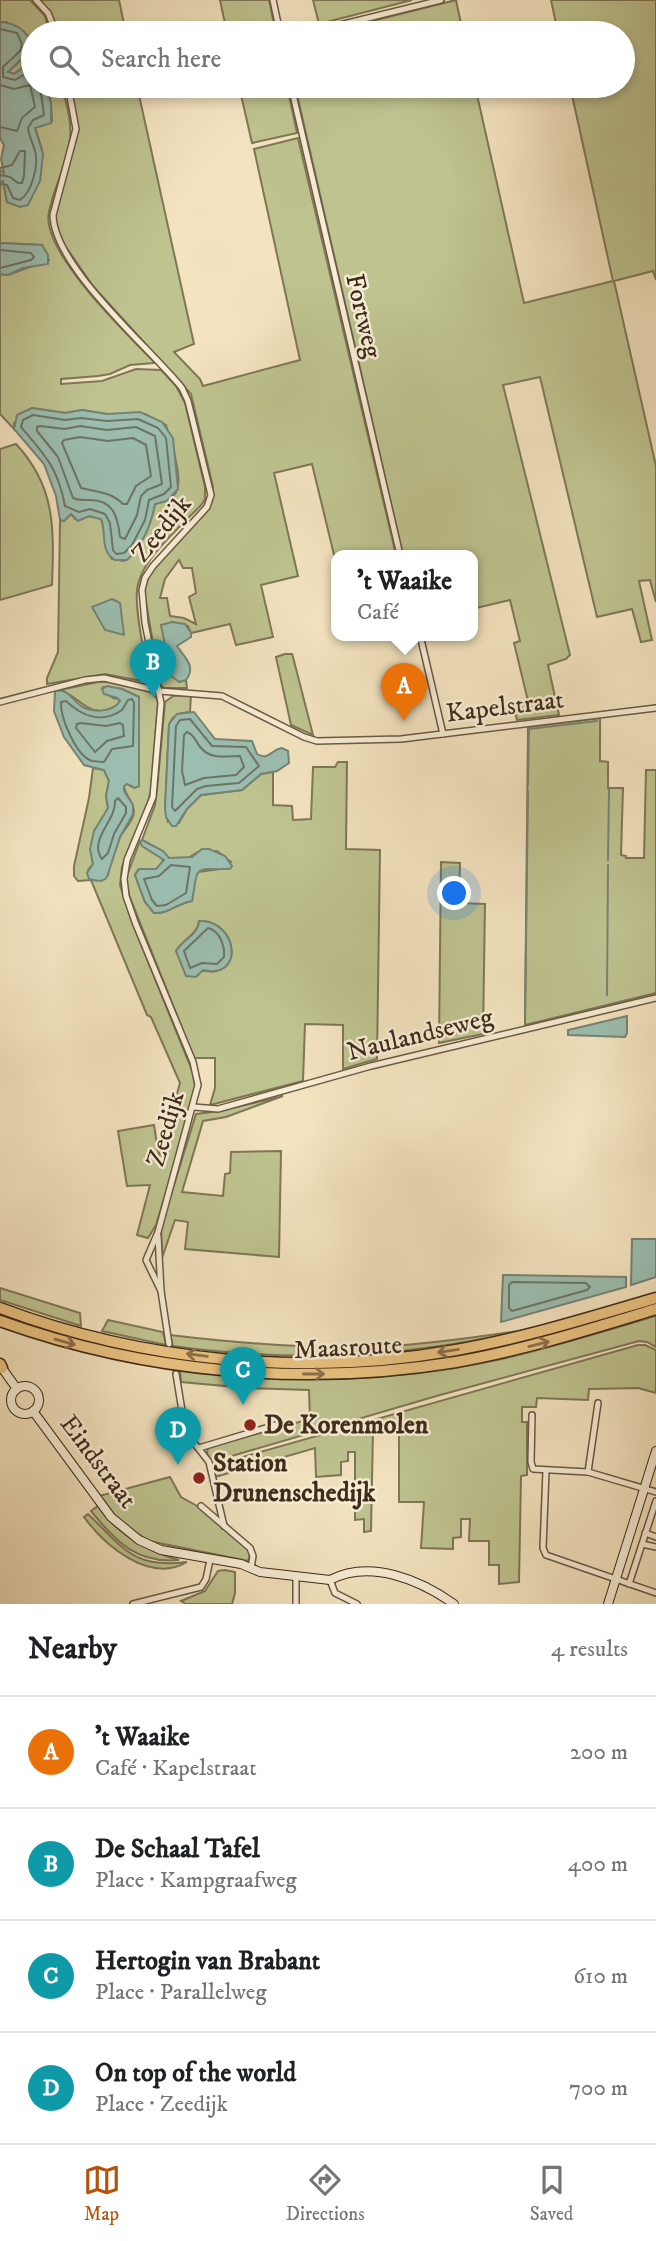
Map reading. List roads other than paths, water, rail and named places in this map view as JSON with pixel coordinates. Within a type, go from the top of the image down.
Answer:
[{"type":"highway","name":"Maasroute","points":[[0,1308],[62,1329],[160,1350],[242,1360],[323,1363],[412,1356],[481,1346],[546,1330],[656,1297]]},
{"type":"highway","name":"Maasroute","points":[[0,1321],[60,1341],[133,1358],[242,1372],[323,1374],[407,1368],[469,1359],[549,1341],[656,1309]]},
{"type":"main road","points":[[1,1366],[17,1389]]},
{"type":"main road","points":[[26,1386],[38,1394],[39,1403],[33,1411],[24,1414],[15,1409],[12,1400],[17,1389],[26,1386]]},
{"type":"main road","name":"Eindstraat","points":[[33,1411],[100,1503],[122,1528],[146,1545],[251,1568],[260,1573],[330,1580],[338,1576],[371,1572],[403,1577],[433,1589],[454,1604]]},
{"type":"main road","points":[[608,1604],[656,1451]]},
{"type":"street","points":[[36,0],[51,21]]},
{"type":"street","points":[[273,0],[277,21]]},
{"type":"street","points":[[356,21],[441,0]]},
{"type":"street","name":"Zeedijk","points":[[70,98],[76,128],[53,215],[55,230],[73,265],[90,287],[182,388],[188,401],[211,488],[207,507],[153,566],[145,578],[142,590],[145,623],[161,703],[153,797],[127,860],[124,888],[135,922],[196,1068],[198,1085],[158,1233],[146,1260],[161,1290]]},
{"type":"street","name":"Fortweg","points":[[294,98],[399,550]]},
{"type":"street","points":[[421,641],[443,734]]},
{"type":"street","name":"Kapelstraat","points":[[0,702],[95,678],[120,680],[160,691],[222,696],[317,741],[385,740],[656,708]]},
{"type":"street","name":"Naulandseweg","points":[[194,1107],[218,1109],[231,1106],[371,1066],[656,998]]},
{"type":"street","name":"Zeedijk","points":[[158,1233],[161,1290],[169,1344]]},
{"type":"street","points":[[176,1374],[184,1423],[188,1435],[209,1462],[224,1526]]},
{"type":"street","points":[[588,1472],[598,1403]]},
{"type":"street","points":[[532,1415],[533,1469],[588,1472],[656,1492]]},
{"type":"street","points":[[199,1448],[279,1424]]},
{"type":"street","points":[[546,1471],[546,1555],[656,1593]]},
{"type":"street","points":[[629,1584],[656,1501]]},
{"type":"street","points":[[201,1506],[250,1548],[253,1556],[251,1568]]},
{"type":"street","points":[[645,1533],[656,1537]]},
{"type":"street","points":[[642,1544],[656,1547]]},
{"type":"street","points":[[133,1604],[201,1587],[206,1579],[210,1560]]},
{"type":"street","points":[[296,1576],[296,1604]]},
{"type":"street","points":[[330,1580],[335,1593],[357,1604]]},
{"type":"water","points":[[0,22],[21,30],[21,59],[8,72],[14,74],[21,69],[21,98],[49,98],[51,103],[51,123],[35,128],[43,154],[40,181],[28,205],[20,207],[7,202],[3,181],[0,183],[0,170],[4,173],[1,159],[4,145],[0,138]]},
{"type":"water","points":[[0,243],[42,245],[48,255],[48,264],[23,268],[8,275],[0,274]]},
{"type":"water","points":[[32,408],[65,413],[82,410],[107,414],[140,412],[162,422],[173,438],[178,489],[167,501],[155,504],[146,534],[127,560],[115,560],[110,556],[105,546],[101,519],[89,516],[78,521],[71,514],[64,521],[60,520],[56,496],[44,464],[14,429],[17,415]]},
{"type":"water","points":[[112,599],[120,603],[124,635],[105,630],[92,607]]},
{"type":"water","points":[[172,622],[185,624],[191,633],[191,637],[177,646],[190,666],[186,680],[179,682],[171,676],[161,625]]},
{"type":"water","points":[[107,686],[139,697],[139,786],[124,786],[124,791],[133,805],[133,814],[120,837],[107,877],[99,881],[89,879],[87,873],[93,864],[90,849],[94,831],[108,808],[106,796],[109,781],[104,770],[84,765],[64,737],[54,711],[55,691],[64,691],[88,709],[98,711],[113,707],[120,701],[104,694],[102,689]]},
{"type":"water","points":[[194,712],[215,739],[252,741],[257,754],[261,756],[282,748],[288,751],[289,763],[277,771],[261,774],[242,790],[201,795],[187,809],[176,826],[172,826],[166,817],[165,808],[169,724],[177,714]]},
{"type":"water","points":[[142,840],[163,851],[169,858],[192,857],[202,849],[209,849],[225,856],[232,866],[230,869],[199,872],[192,901],[154,913],[145,902],[135,875],[139,869],[156,869],[164,860],[142,846]]},
{"type":"water","points":[[199,921],[212,923],[222,929],[228,938],[231,958],[226,966],[217,971],[203,970],[196,977],[186,976],[176,951],[196,930]]},
{"type":"water","points":[[627,1016],[625,1037],[568,1035],[568,1030]]},
{"type":"water","points":[[632,1239],[656,1239],[656,1277],[631,1285]]},
{"type":"water","points":[[503,1275],[626,1277],[626,1287],[501,1322]]},
{"type":"waterway","points":[[528,784],[529,729],[597,721]]},
{"type":"waterway","points":[[608,860],[609,788]]},
{"type":"waterway","points":[[525,1015],[528,791]]},
{"type":"waterway","points":[[607,995],[608,865]]},
{"type":"place","name":"De Schaal Tafel","points":[[153,697]]},
{"type":"place","name":"'t Waaike","points":[[404,721]]},
{"type":"place","name":"Hertogin van Brabant","points":[[243,1405]]},
{"type":"place","name":"De Korenmolen","points":[[250,1425]]},
{"type":"place","name":"On top of the world","points":[[178,1465]]},
{"type":"place","name":"Station Drunenschedijk","points":[[199,1478]]}]
